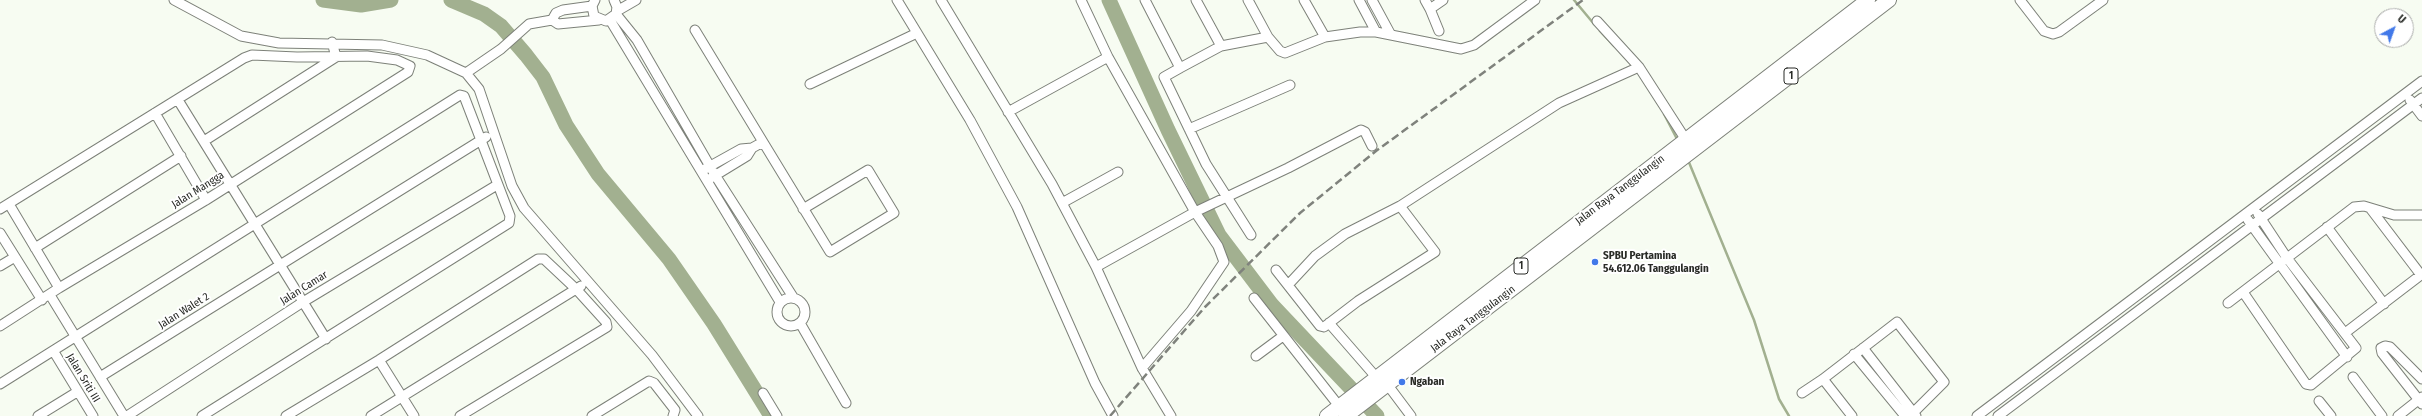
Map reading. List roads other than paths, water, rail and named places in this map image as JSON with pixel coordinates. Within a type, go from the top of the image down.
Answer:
[{"type":"highway","name":"1","points":[[1687,145],[1868,0]]},
{"type":"highway","name":"1","points":[[1687,145],[1885,2]]},
{"type":"highway","name":"Jalan Raya Tanggulangin","points":[[1380,382],[1673,158],[1687,145]]},
{"type":"highway","name":"1","points":[[1327,416],[1345,409],[1380,382]]},
{"type":"street","points":[[174,0],[241,36],[279,43],[332,42],[382,45],[406,49],[444,62],[466,73],[478,89],[517,199],[530,218],[652,355],[698,416]]},
{"type":"street","points":[[614,0],[614,15],[706,181],[780,302]]},
{"type":"street","points":[[552,20],[558,24],[599,20],[614,15],[636,0]]},
{"type":"street","points":[[897,0],[978,134],[1017,207],[1095,383],[1113,416]]},
{"type":"street","points":[[941,0],[1062,203],[1096,267],[1142,368],[1171,416]]},
{"type":"street","points":[[1081,0],[1108,57],[1199,210],[1224,262],[1171,337],[1142,368]]},
{"type":"street","points":[[1145,0],[1180,68]]},
{"type":"street","points":[[1196,0],[1222,46]]},
{"type":"street","points":[[1248,0],[1268,37],[1280,51],[1285,53],[1325,37],[1360,32],[1376,32],[1450,48],[1468,47],[1474,45],[1535,0]]},
{"type":"street","points":[[1304,0],[1325,37]]},
{"type":"street","points":[[1359,0],[1376,32]]},
{"type":"street","points":[[1372,0],[1391,35]]},
{"type":"street","points":[[1425,0],[1439,31]]},
{"type":"street","points":[[1430,9],[1443,0]]},
{"type":"street","points":[[2020,0],[2044,31],[2053,34],[2059,32],[2099,1]]},
{"type":"street","points":[[466,73],[501,49],[525,27],[552,20],[556,13],[593,2],[592,11],[599,20]]},
{"type":"street","points":[[614,15],[636,40],[714,175],[793,297],[803,305],[804,317],[794,326],[781,322],[777,308],[780,302],[786,298],[793,297]]},
{"type":"street","points":[[1597,21],[1635,69],[1687,145]]},
{"type":"street","points":[[695,30],[762,142],[803,209],[830,252],[894,213],[868,170],[803,209]]},
{"type":"street","points":[[810,84],[917,33]]},
{"type":"street","points":[[1251,235],[1224,198],[1164,77],[1222,46],[1268,37]]},
{"type":"street","points":[[332,42],[336,57]]},
{"type":"street","points":[[0,209],[244,58],[252,55],[336,57]]},
{"type":"street","name":"Jalan Mangga","points":[[0,326],[59,288],[206,200],[408,72],[410,66],[397,60],[367,56],[336,57]]},
{"type":"street","points":[[204,141],[336,57]]},
{"type":"street","points":[[1008,112],[1108,57]]},
{"type":"street","points":[[1288,284],[1314,256],[1345,234],[1400,206],[1559,103],[1635,69]]},
{"type":"street","points":[[1977,416],[2406,95],[2422,81]]},
{"type":"street","points":[[1189,128],[1290,85]]},
{"type":"street","points":[[0,384],[54,352],[75,337],[460,95],[466,98],[497,185],[510,216],[509,224],[202,416]]},
{"type":"street","points":[[2406,95],[2422,116]]},
{"type":"street","points":[[1998,416],[2422,98]]},
{"type":"street","points":[[178,100],[326,339]]},
{"type":"street","points":[[156,113],[206,200]]},
{"type":"street","points":[[1096,267],[1199,210],[1288,168],[1361,130],[1372,146]]},
{"type":"street","name":"Jalan Walet 2","points":[[100,378],[280,264],[494,132]]},
{"type":"street","points":[[706,181],[746,156],[752,148],[762,142]]},
{"type":"street","points":[[701,172],[741,149],[752,148]]},
{"type":"street","points":[[35,248],[181,156]]},
{"type":"street","points":[[1062,203],[1118,172]]},
{"type":"street","name":"Jalan Camar","points":[[126,416],[303,302],[497,185]]},
{"type":"street","points":[[9,204],[59,288]]},
{"type":"street","points":[[2228,303],[2279,265],[2327,226],[2358,205],[2394,215],[2422,215]]},
{"type":"street","points":[[1276,270],[1320,326],[1324,327],[1358,301],[1435,252],[1400,206]]},
{"type":"street","points":[[2243,292],[2306,384],[2311,385],[2347,357],[2356,348],[2287,258],[2254,208]]},
{"type":"street","points":[[2346,333],[2422,274],[2370,208]]},
{"type":"street","points":[[2245,215],[2279,265],[2347,357]]},
{"type":"street","points":[[2327,226],[2384,304]]},
{"type":"street","points":[[0,233],[15,257],[75,337],[100,378],[126,416]]},
{"type":"street","points":[[747,248],[757,242]]},
{"type":"street","points":[[0,266],[15,257]]},
{"type":"street","points":[[286,416],[379,360],[541,258],[546,260],[577,290],[606,322],[605,328],[460,416]]},
{"type":"street","points":[[371,416],[577,290],[587,281]]},
{"type":"street","points":[[1254,298],[1283,336],[1345,409]]},
{"type":"street","points":[[800,322],[846,403]]},
{"type":"street","points":[[1802,393],[1823,379],[1897,322],[1944,379],[1943,385],[1911,415]]},
{"type":"street","points":[[1329,323],[1411,416]]},
{"type":"street","points":[[1256,356],[1283,336]]},
{"type":"street","points":[[2076,342],[2084,352]]},
{"type":"street","points":[[2398,416],[2421,400],[2382,353],[2381,348],[2385,346],[2390,347],[2422,379]]},
{"type":"street","points":[[1863,348],[1911,415]]},
{"type":"street","name":"Jalan Sriti III","points":[[54,352],[93,416]]},
{"type":"street","points":[[1854,354],[1911,415]]},
{"type":"street","points":[[379,360],[414,416]]},
{"type":"street","points":[[2353,377],[2382,416]]},
{"type":"street","points":[[1823,379],[1852,416]]},
{"type":"street","points":[[592,416],[649,381],[654,383],[674,410],[673,416]]},
{"type":"street","points":[[665,398],[678,390]]},
{"type":"street","points":[[38,416],[77,392]]},
{"type":"street","points":[[763,393],[777,416]]},
{"type":"street","points":[[2319,401],[2331,416]]},
{"type":"waterway","points":[[323,0],[361,5],[391,0]]},
{"type":"waterway","points":[[451,0],[484,14],[501,26],[543,77],[566,125],[598,174],[669,259],[714,324],[771,416]]},
{"type":"waterway","points":[[1109,0],[1168,130],[1219,235],[1272,305],[1377,416]]},
{"type":"waterway","points":[[1574,0],[1594,24]]},
{"type":"waterway","points":[[1600,31],[1614,46]]},
{"type":"waterway","points":[[1664,114],[1678,141]]},
{"type":"waterway","points":[[1688,160],[1754,320],[1779,399],[1789,416]]},
{"type":"railway","points":[[1110,416],[1205,307],[1300,213],[1376,151],[1583,0]]},
{"type":"place","name":"SPBU Pertamina 54.612.06 Tanggulangin","points":[[1595,262]]},
{"type":"place","name":"Ngaban","points":[[1402,382]]}]
